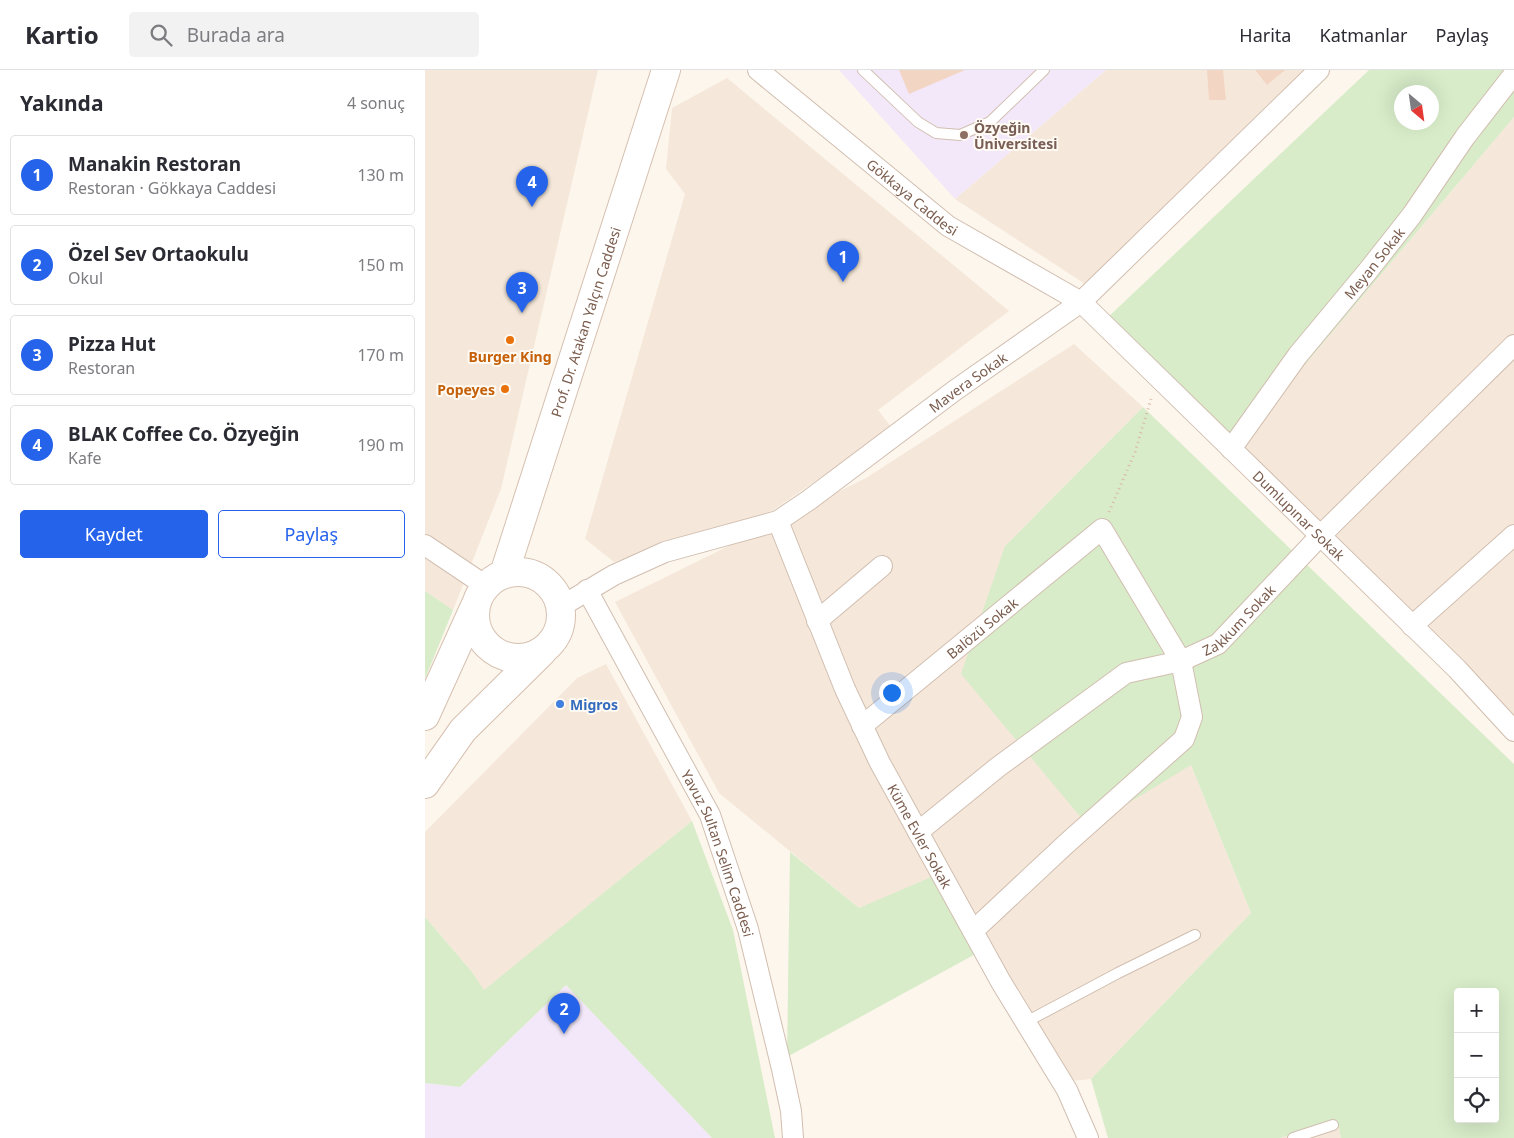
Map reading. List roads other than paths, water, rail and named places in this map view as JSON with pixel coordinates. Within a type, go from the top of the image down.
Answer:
[{"type":"main road","name":"Prof. Dr. Atakan Yalçın Caddesi","points":[[425,716],[488,588],[666,70]]},
{"type":"main road","points":[[425,784],[463,730],[547,647],[556,636],[561,622],[560,607],[555,593],[546,582],[533,575],[518,572],[488,588],[474,619],[477,632],[485,644],[495,652],[508,658],[522,658],[535,655],[547,647]]},
{"type":"street","name":"Gökkaya Caddesi","points":[[758,70],[948,226],[1081,302]]},
{"type":"street","name":"Mavera Sokak","points":[[560,607],[614,575],[665,552],[778,521],[954,391],[1081,302],[1319,70]]},
{"type":"street","name":"Meyan Sokak","points":[[1231,449],[1298,355],[1412,215],[1465,136],[1514,74]]},
{"type":"street","name":"Dumlupınar Sokak","points":[[1081,302],[1457,670],[1514,730]]},
{"type":"street","name":"Zakkum Sokak","points":[[918,832],[998,767],[1126,673],[1181,661],[1218,644],[1321,536],[1514,346]]},
{"type":"street","name":"Küme Evler Sokak","points":[[778,521],[845,689],[880,763],[973,931],[1067,1090],[1089,1138]]},
{"type":"street","name":"Balözü Sokak","points":[[862,726],[1102,529],[1181,661]]},
{"type":"street","points":[[1412,626],[1514,535]]},
{"type":"street","points":[[425,545],[488,588]]},
{"type":"street","points":[[817,621],[882,566]]},
{"type":"street","name":"Yavuz Sultan Selim Caddesi","points":[[587,590],[710,814],[748,929],[782,1069],[791,1111],[793,1138]]},
{"type":"street","points":[[973,931],[1066,844],[1184,739],[1192,717],[1181,661]]},
{"type":"lane","points":[[863,70],[918,122],[936,133],[960,135],[989,122],[1044,70]]},
{"type":"lane","points":[[1026,1022],[1195,935]]},
{"type":"lane","points":[[1293,1138],[1333,1126]]},
{"type":"place","name":"Özyeğin Üniversitesi","points":[[964,135]]},
{"type":"place","name":"BLAK Coffee Co. Özyeğin","points":[[532,207]]},
{"type":"place","name":"Manakin Restoran","points":[[843,282]]},
{"type":"place","name":"Pizza Hut","points":[[522,313]]},
{"type":"place","name":"Burger King","points":[[510,340]]},
{"type":"place","name":"Popeyes","points":[[505,389]]},
{"type":"place","name":"Migros","points":[[560,704]]},
{"type":"place","name":"Özel Sev Ortaokulu","points":[[564,1034]]}]
